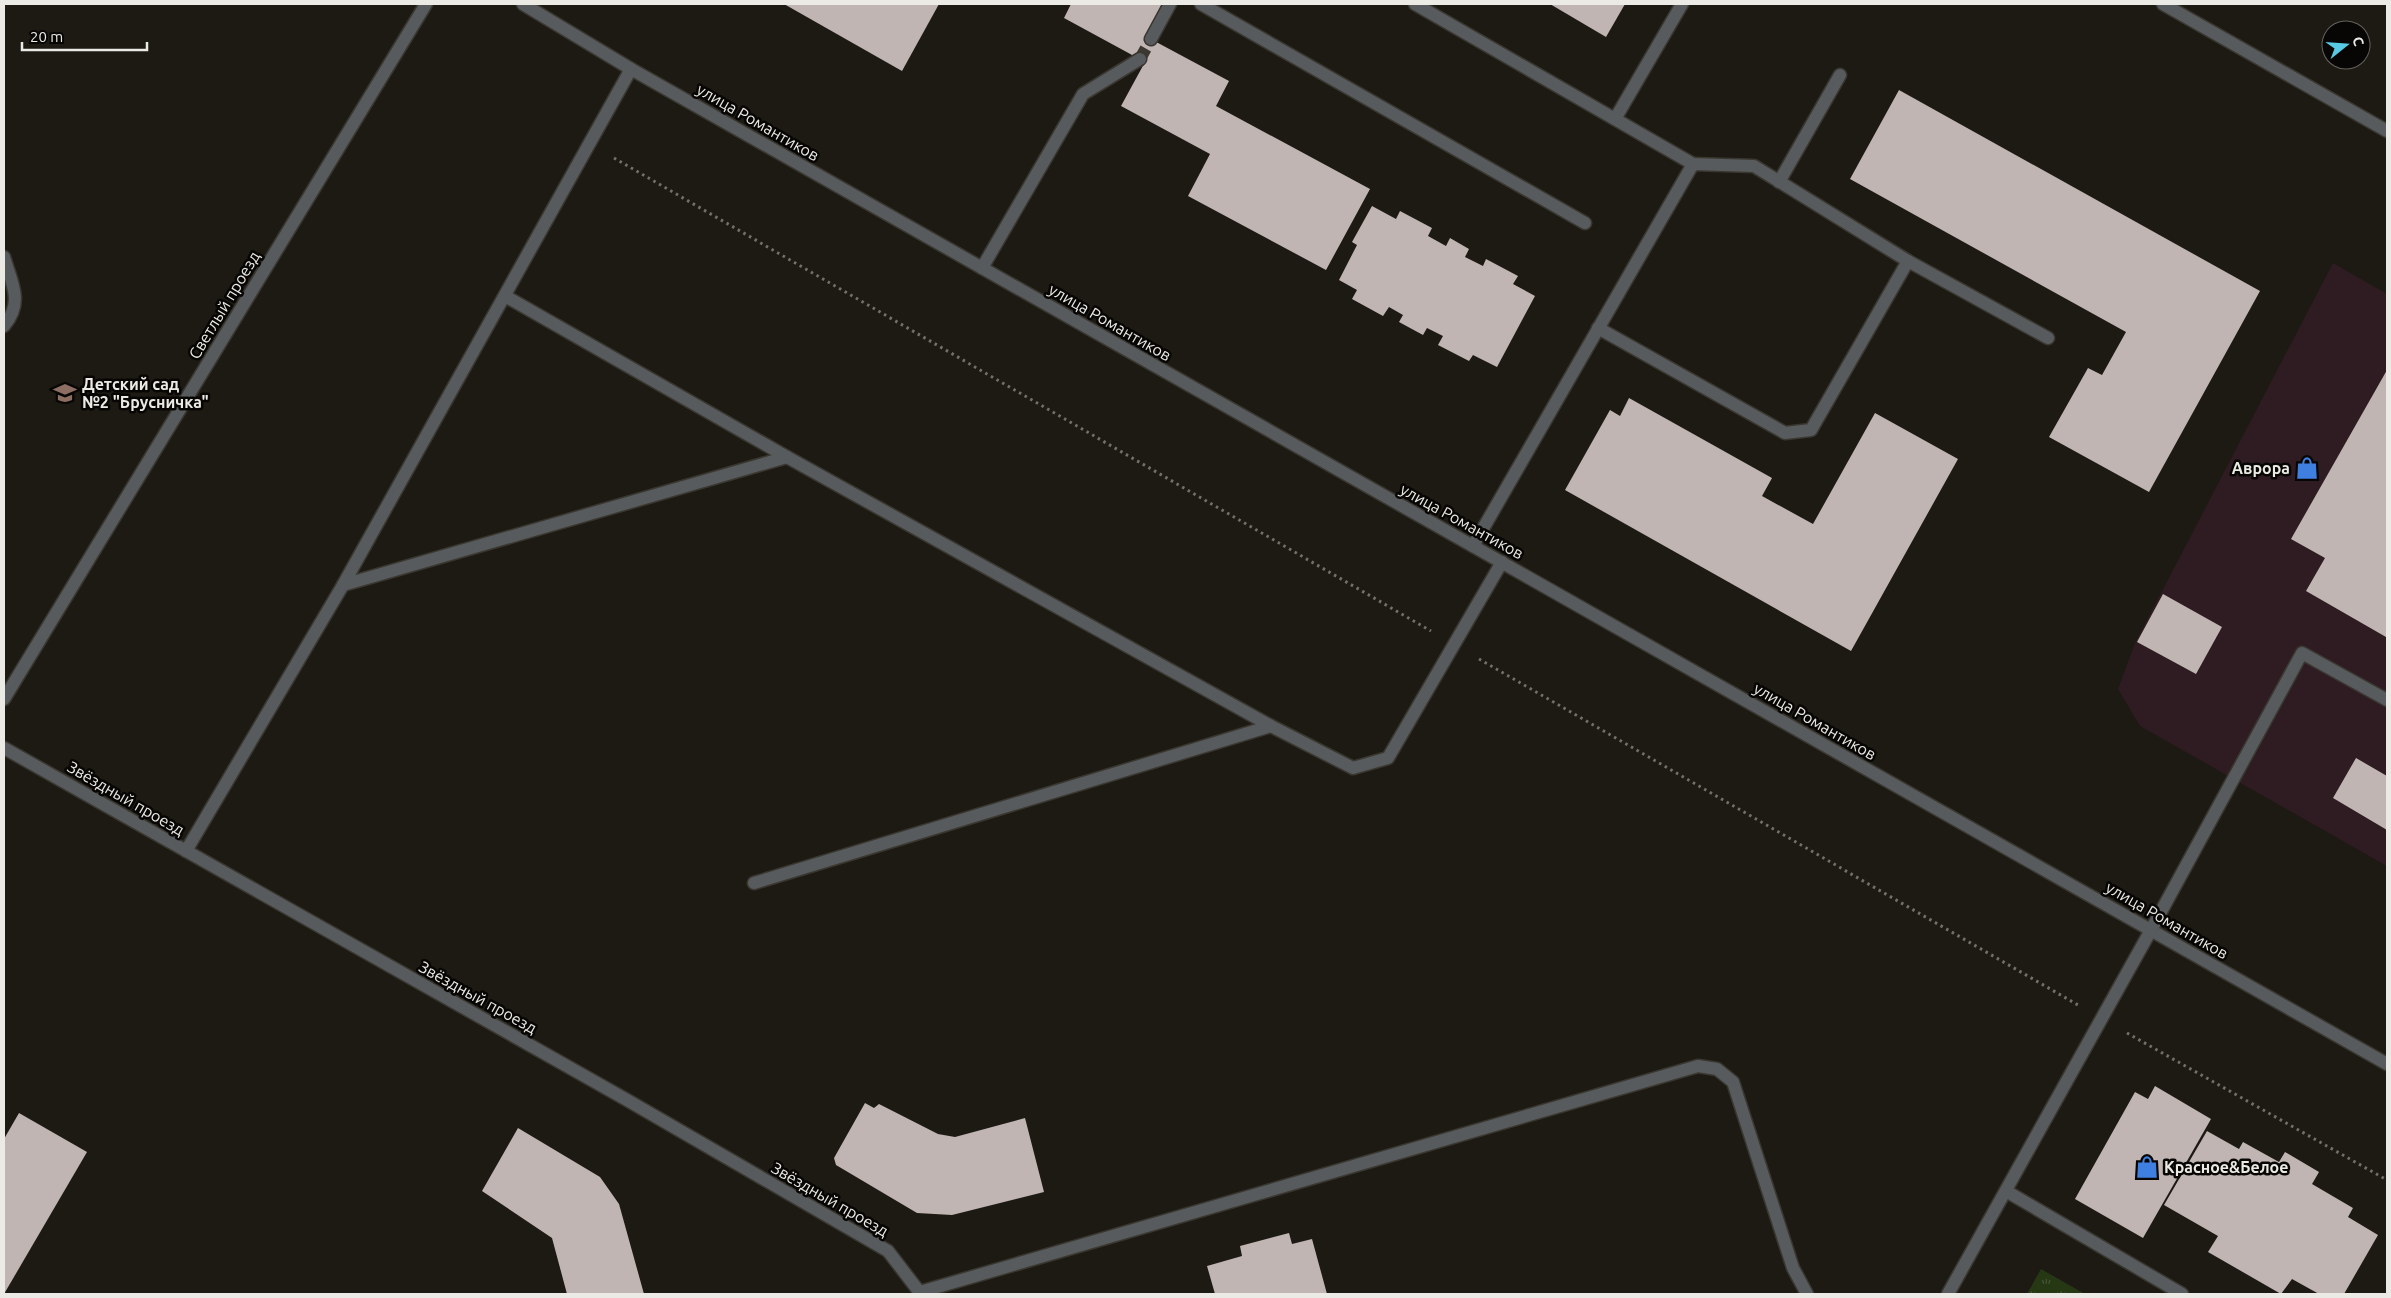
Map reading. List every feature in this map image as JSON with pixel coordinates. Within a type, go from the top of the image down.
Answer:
[{"type":"street","name":"Светлый проезд","points":[[4,700],[426,4]]},
{"type":"street","name":"улица Романтиков","points":[[523,4],[631,69],[2387,1064]]},
{"type":"street","points":[[1151,39],[1170,4]]},
{"type":"street","points":[[1201,4],[1585,223]]},
{"type":"street","points":[[1415,4],[1693,164],[1754,166],[1908,261],[2048,338]]},
{"type":"street","points":[[1615,119],[1682,4]]},
{"type":"street","points":[[2164,4],[2387,131]]},
{"type":"street","points":[[982,268],[1083,94],[1140,59]]},
{"type":"street","points":[[186,851],[343,585],[631,69]]},
{"type":"street","points":[[1779,182],[1840,75]]},
{"type":"street","points":[[1473,546],[1693,164]]},
{"type":"street","points":[[4,257],[17,298],[11,317],[4,326]]},
{"type":"street","points":[[1598,328],[1785,433],[1810,430],[1908,261]]},
{"type":"street","points":[[505,296],[788,457],[1271,726],[1353,768],[1388,758],[1502,562]]},
{"type":"street","points":[[343,585],[788,457]]},
{"type":"street","points":[[1948,1294],[2102,1019],[2302,653],[2387,700]]},
{"type":"street","points":[[754,883],[1271,726]]},
{"type":"street","name":"Звёздный проезд","points":[[4,748],[627,1100],[888,1251],[921,1293]]},
{"type":"street","points":[[921,1293],[1698,1066],[1717,1069],[1733,1082],[1793,1268],[1807,1294]]},
{"type":"street","points":[[2006,1192],[2182,1294]]},
{"type":"path","points":[[590,144],[2102,1019],[2387,1180]]},
{"type":"shaded area","name":"Аврора","points":[[2333,263],[2387,294],[2387,866],[2140,726],[2118,689],[2135,643]]},
{"type":"green space","points":[[2041,1269],[2085,1294],[2027,1294]]},
{"type":"building","points":[[784,4],[939,4],[902,71]]},
{"type":"building","points":[[1071,4],[1162,4],[1145,36],[1229,81],[1216,106],[1370,189],[1326,270],[1188,196],[1210,154],[1121,106],[1145,62],[1064,18]]},
{"type":"building","points":[[1550,4],[1625,4],[1606,37]]},
{"type":"building","points":[[1899,90],[2260,291],[2149,492],[2049,437],[2088,368],[2102,375],[2126,332],[1850,179]]},
{"type":"building","points":[[1372,206],[1396,219],[1400,211],[1432,228],[1428,236],[1446,246],[1450,238],[1469,249],[1465,257],[1483,266],[1486,259],[1518,276],[1513,284],[1535,296],[1497,367],[1473,355],[1469,361],[1438,345],[1443,336],[1427,328],[1423,335],[1399,322],[1403,315],[1389,307],[1383,316],[1352,299],[1357,290],[1339,280],[1357,245],[1352,242]]},
{"type":"building","points":[[2387,370],[2386,637],[2306,591],[2325,558],[2291,539]]},
{"type":"building","points":[[1629,398],[1772,478],[1762,496],[1813,524],[1875,413],[1958,459],[1851,651],[1565,490],[1610,410],[1620,416]]},
{"type":"building","points":[[2163,594],[2222,627],[2196,674],[2137,642]]},
{"type":"building","points":[[2356,758],[2387,776],[2387,830],[2333,798]]},
{"type":"building","points":[[2155,1086],[2211,1119],[2143,1238],[2075,1199],[2135,1092],[2148,1099]]},
{"type":"building","points":[[865,1103],[874,1108],[879,1104],[938,1134],[955,1137],[1025,1118],[1044,1192],[952,1215],[917,1213],[836,1165],[834,1158]]},
{"type":"building","points":[[19,1113],[87,1152],[4,1294],[4,1139]]},
{"type":"building","points":[[518,1128],[600,1177],[619,1204],[644,1294],[567,1294],[552,1238],[482,1191]]},
{"type":"building","points":[[2207,1131],[2239,1149],[2243,1142],[2279,1162],[2285,1152],[2319,1172],[2312,1184],[2353,1208],[2348,1217],[2378,1235],[2344,1294],[2319,1294],[2292,1279],[2281,1294],[2208,1252],[2218,1236],[2164,1205]]},
{"type":"building","points":[[1289,1233],[1292,1244],[1312,1239],[1327,1294],[1215,1294],[1207,1266],[1242,1256],[1240,1246]]},
{"type":"tunnel","points":[[1140,59],[1151,39]]},
{"type":"place","name":"Детский сад №2 \"Брусничка\"","points":[[65,393]]},
{"type":"place","name":"Аврора","points":[[2307,468]]},
{"type":"place","name":"Красное&Белое","points":[[2147,1167]]}]
